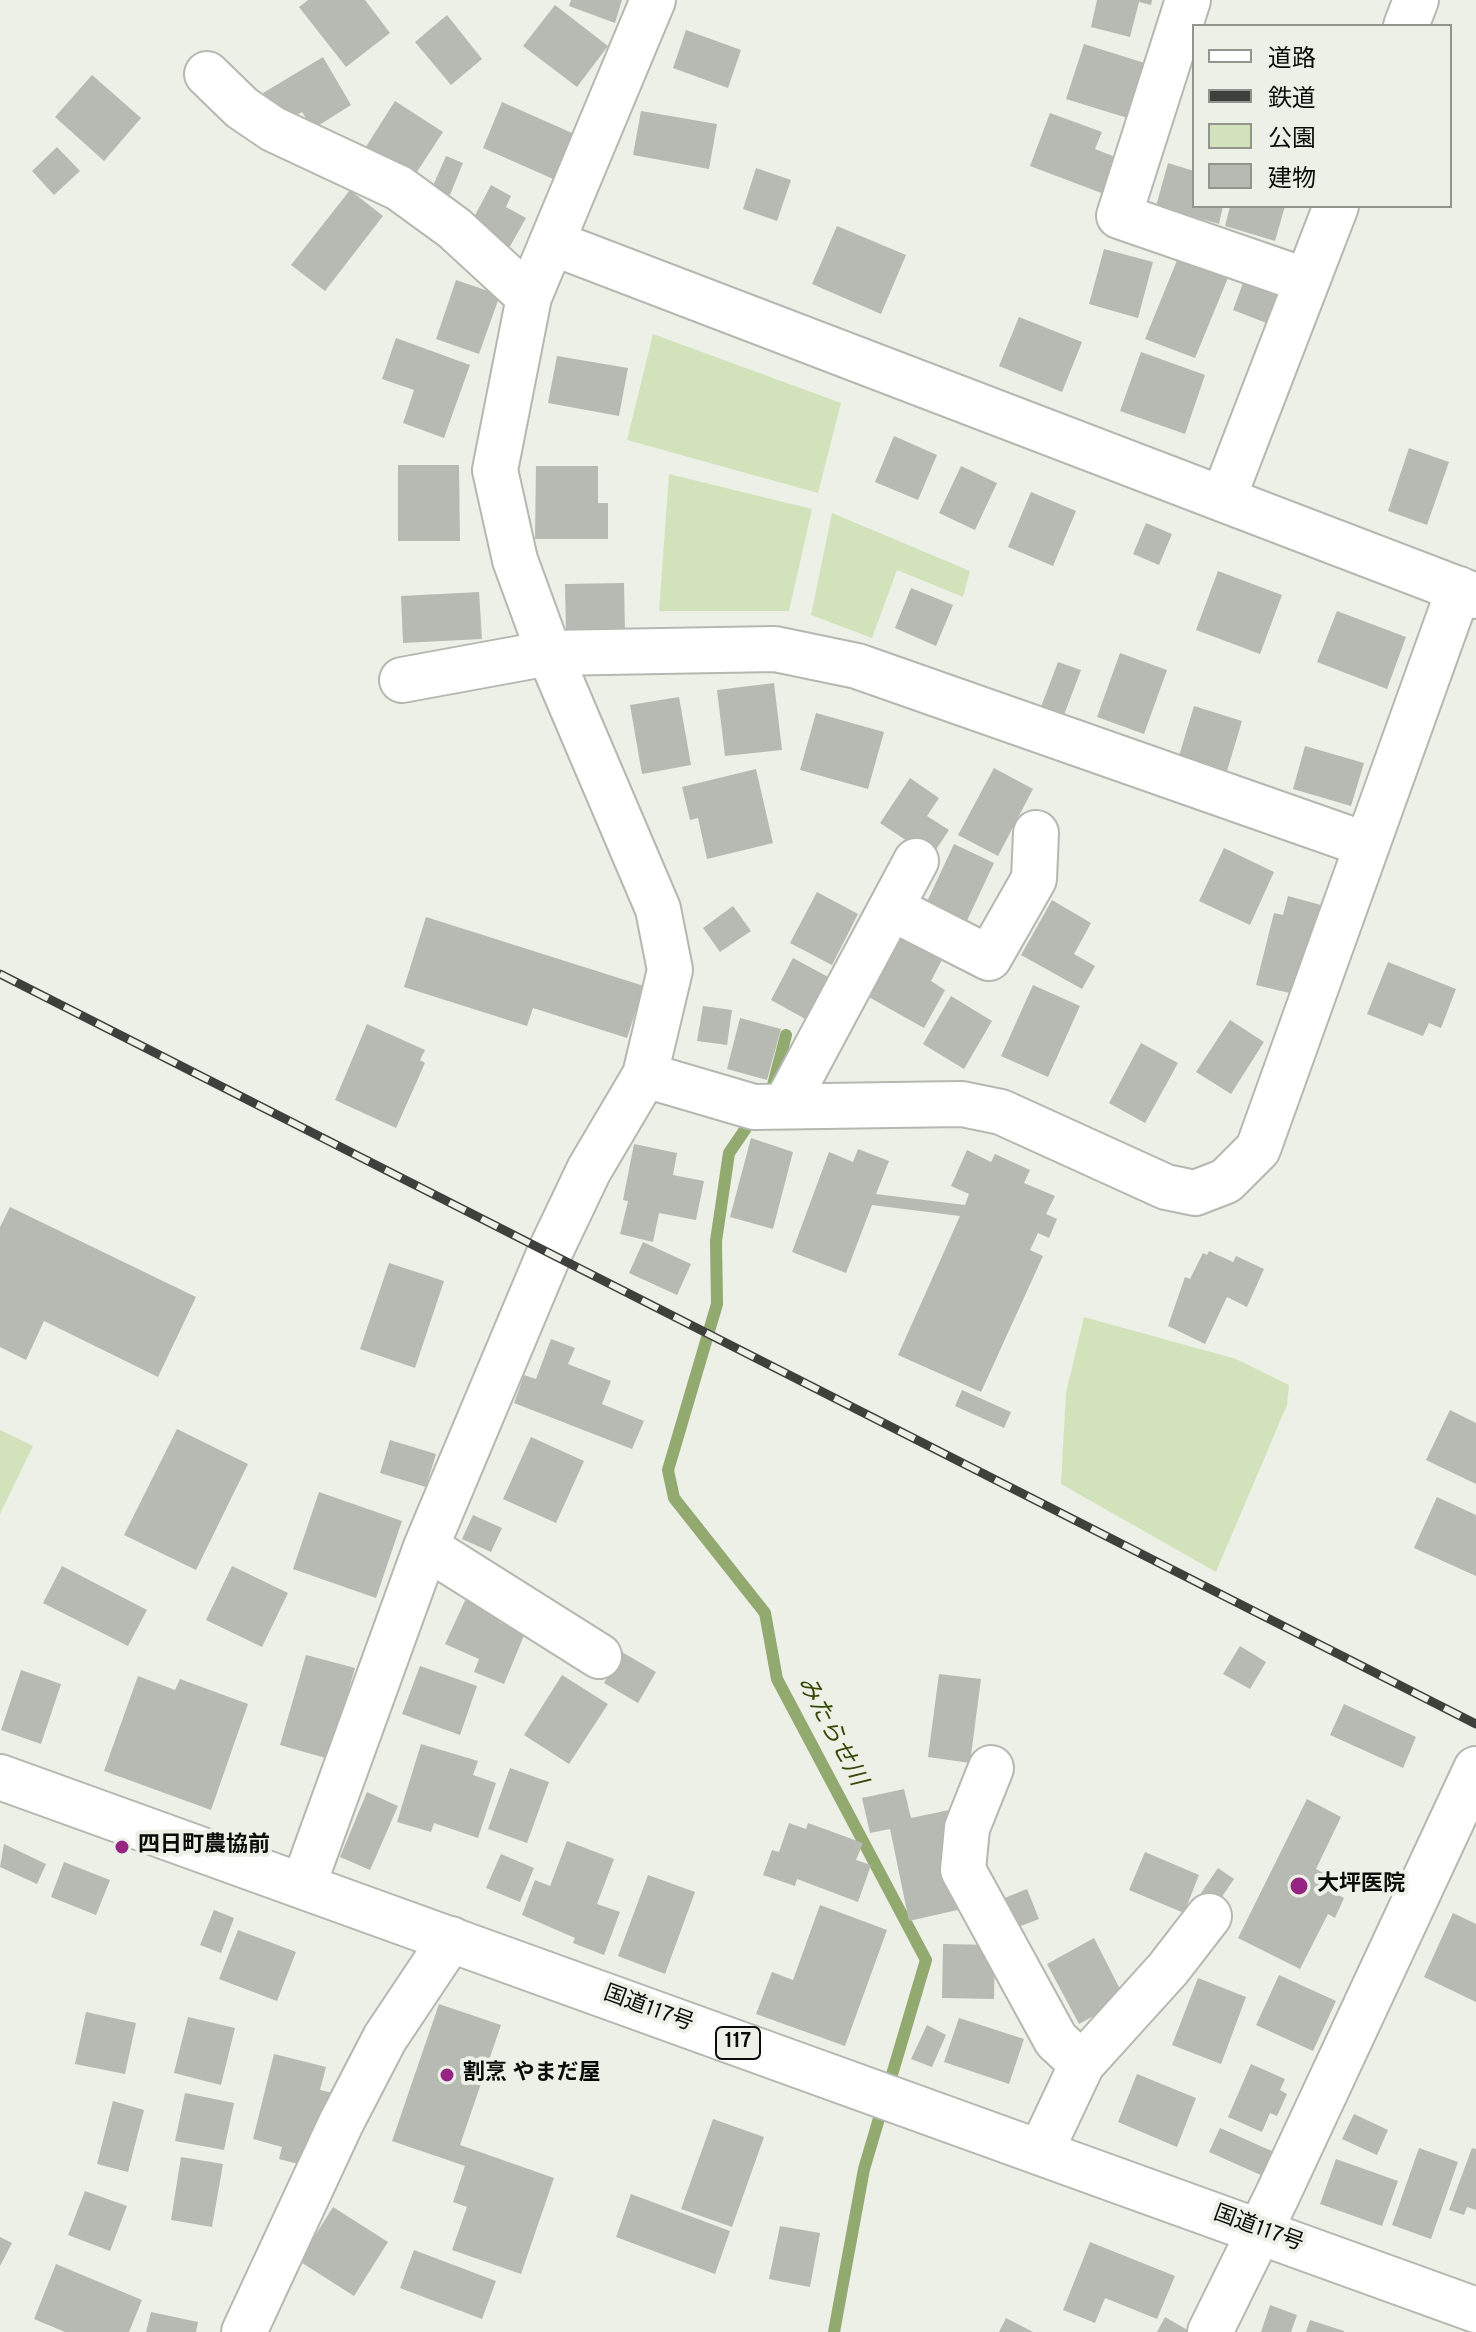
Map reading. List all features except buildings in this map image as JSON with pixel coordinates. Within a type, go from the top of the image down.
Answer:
[{"type":"main road","points":[[303,1886],[426,1547],[549,1254],[589,1170],[645,1075],[670,970],[658,909],[549,653],[515,560],[495,470],[529,297],[653,0]]},
{"type":"main road","points":[[1188,0],[1119,216],[1307,281]]},
{"type":"main road","points":[[207,74],[242,108],[273,129],[399,188],[454,228],[529,297]]},
{"type":"main road","points":[[1223,499],[1335,208]]},
{"type":"main road","points":[[553,243],[1468,592],[1367,845],[1258,1149],[1226,1181],[1195,1193],[1166,1187],[1001,1112],[962,1104],[754,1107],[645,1075]]},
{"type":"main road","points":[[402,680],[549,653],[775,649],[857,666],[1367,845]]},
{"type":"main road","points":[[891,908],[989,958],[1034,879],[1036,833]]},
{"type":"main road","points":[[785,1106],[916,861]]},
{"type":"main road","points":[[426,1547],[599,1656]]},
{"type":"main road","points":[[991,1768],[967,1828],[963,1870],[1056,2040],[1082,2064]]},
{"type":"main road","points":[[1210,2332],[1261,2230],[1476,1769]]},
{"type":"main road","name":"国道117号","points":[[0,1777],[1476,2310]]},
{"type":"main road","points":[[1041,2151],[1082,2064],[1168,1969],[1209,1916]]},
{"type":"main road","points":[[244,2332],[341,2123],[385,2038],[451,1939]]},
{"type":"green space","points":[[653,334],[841,403],[818,493],[627,440]]},
{"type":"green space","points":[[669,474],[812,509],[789,611],[659,611]]},
{"type":"green space","points":[[832,513],[970,571],[963,597],[897,570],[872,638],[811,615]]},
{"type":"green space","points":[[1084,1317],[1236,1359],[1289,1385],[1287,1405],[1216,1572],[1061,1484],[1066,1393]]},
{"type":"green space","points":[[0,1430],[33,1446],[0,1514]]},
{"type":"waterway","name":"みたらせ川","points":[[772,1089],[786,1035]]},
{"type":"waterway","name":"みたらせ川","points":[[755,1115],[729,1153],[716,1241],[717,1304],[668,1470],[674,1498],[765,1613],[777,1679],[926,1960],[864,2169],[834,2332]]},
{"type":"railway","points":[[0,974],[1476,1724]]},
{"type":"place","name":"四日町農協前","points":[[122,1847]]},
{"type":"place","name":"大坪医院","points":[[1299,1886]]},
{"type":"place","name":"割烹 やまだ屋","points":[[447,2075]]}]
